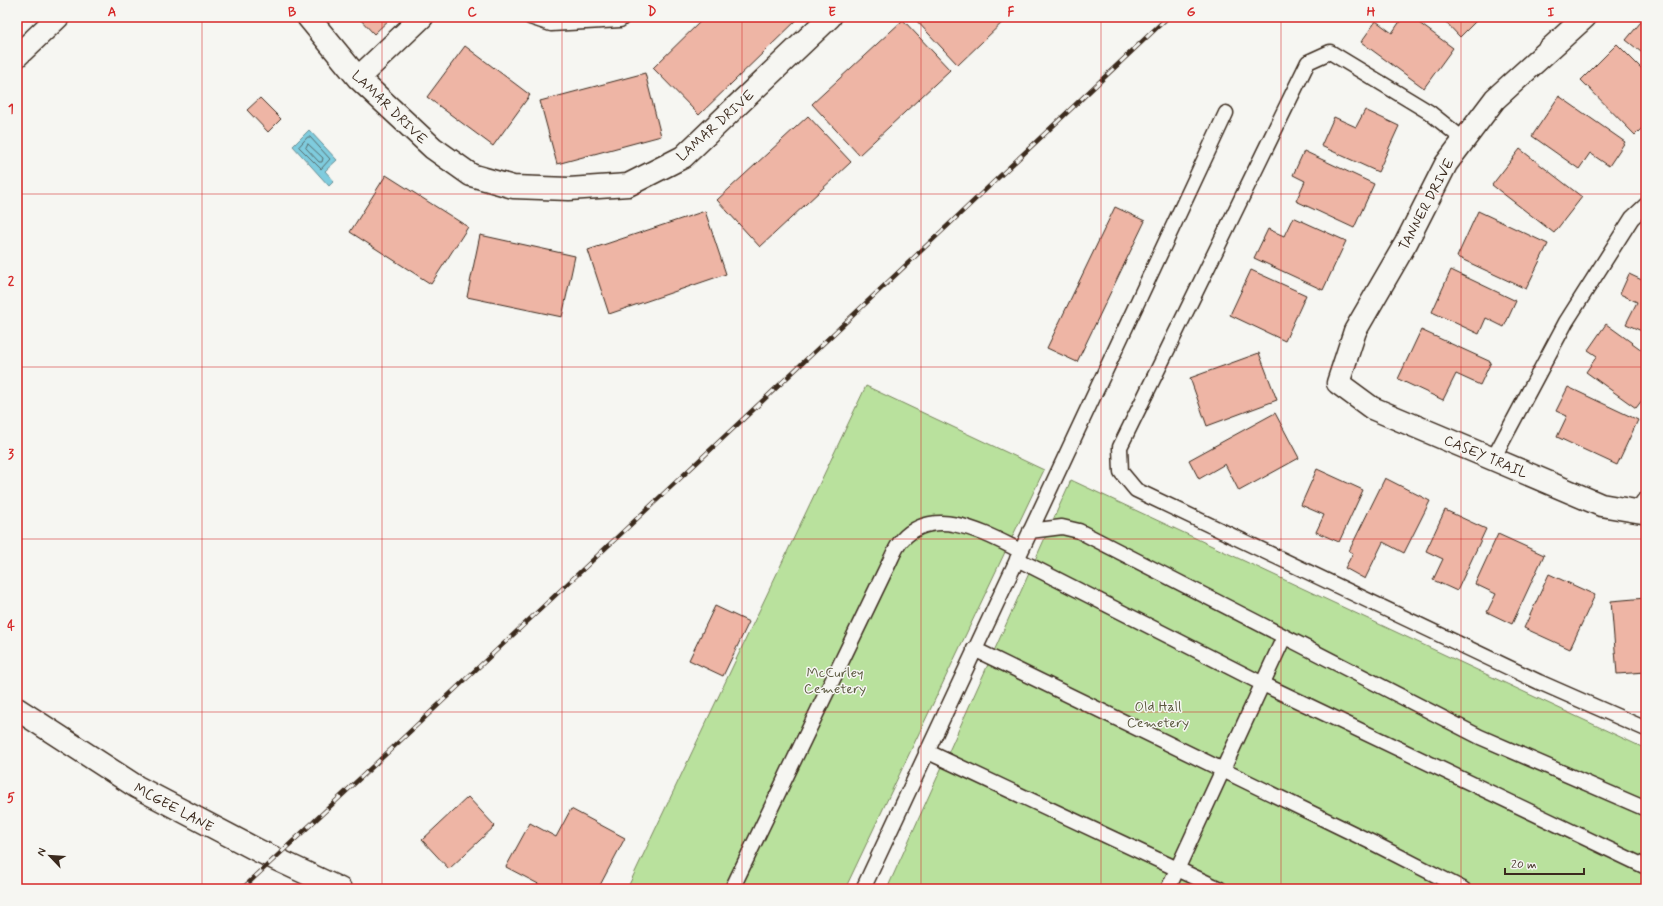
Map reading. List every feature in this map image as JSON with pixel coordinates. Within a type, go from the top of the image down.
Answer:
[{"type":"street","points":[[17,56],[58,17]]},
{"type":"street","name":"LAMAR DRIVE","points":[[308,17],[358,78],[433,148],[471,175],[513,187],[569,189],[628,185],[684,157],[830,17]]},
{"type":"street","points":[[358,78],[422,17]]},
{"type":"street","name":"TANNER DRIVE","points":[[1338,383],[1355,331],[1406,242],[1446,164],[1495,99],[1585,17]]},
{"type":"street","name":"CASEY TRAIL","points":[[1338,383],[1372,408],[1601,505],[1644,508]]},
{"type":"street","name":"MCGEE LANE","points":[[17,709],[137,787],[258,851],[340,889]]},
{"type":"lane","points":[[530,17],[551,24],[620,20],[623,17]]},
{"type":"lane","points":[[1464,140],[1429,112],[1330,52],[1308,62],[1120,446],[1121,472],[1136,490],[1539,682],[1646,729]]},
{"type":"lane","points":[[863,889],[926,751],[1226,113]]},
{"type":"lane","points":[[1493,460],[1566,322],[1632,218],[1646,205]]},
{"type":"lane","points":[[732,889],[886,570],[902,540],[923,525],[944,522],[984,533],[1019,555],[1263,684],[1646,867]]},
{"type":"lane","points":[[1030,530],[1062,528],[1079,530],[1480,737],[1646,809]]},
{"type":"lane","points":[[1168,889],[1284,637]]},
{"type":"lane","points":[[974,649],[1222,771],[1376,844],[1463,889]]},
{"type":"lane","points":[[926,751],[1220,889]]},
{"type":"green space","name":"McCurley Cemetery","points":[[866,386],[1044,470],[845,889],[627,889]]},
{"type":"green space","name":"Old Hall Cemetery","points":[[1071,480],[1646,749],[1646,889],[887,889]]},
{"type":"water","points":[[309,130],[337,160],[325,171],[334,181],[329,186],[293,146]]},
{"type":"building","points":[[358,17],[392,17],[374,34]]},
{"type":"building","points":[[705,17],[800,17],[699,115],[653,68]]},
{"type":"building","points":[[913,17],[1008,17],[958,65]]},
{"type":"building","points":[[1403,17],[1411,17],[1453,48],[1424,88],[1361,42],[1376,21],[1392,33]]},
{"type":"building","points":[[1441,17],[1480,17],[1460,37]]},
{"type":"building","points":[[1646,17],[1646,56],[1626,40]]},
{"type":"building","points":[[903,20],[950,70],[859,155],[812,104]]},
{"type":"building","points":[[1617,44],[1646,73],[1646,101],[1643,104],[1646,107],[1646,124],[1635,135],[1581,80]]},
{"type":"building","points":[[465,46],[530,95],[493,146],[427,97]]},
{"type":"building","points":[[645,73],[661,136],[557,164],[540,101]]},
{"type":"building","points":[[1559,96],[1625,142],[1609,166],[1590,153],[1579,169],[1532,136]]},
{"type":"building","points":[[260,98],[281,119],[268,132],[247,110]]},
{"type":"building","points":[[1365,110],[1399,126],[1378,172],[1321,146],[1334,117],[1356,127]]},
{"type":"building","points":[[808,116],[851,162],[760,247],[717,200]]},
{"type":"building","points":[[1520,149],[1582,197],[1554,233],[1492,185]]},
{"type":"building","points":[[1304,151],[1374,184],[1354,228],[1296,201],[1305,181],[1293,175]]},
{"type":"building","points":[[386,175],[468,227],[431,284],[350,232]]},
{"type":"building","points":[[1115,207],[1145,221],[1077,362],[1047,348]]},
{"type":"building","points":[[705,211],[726,274],[609,314],[588,250]]},
{"type":"building","points":[[1478,211],[1548,244],[1526,289],[1457,257]]},
{"type":"building","points":[[1293,217],[1346,241],[1323,290],[1254,258],[1268,229],[1284,236]]},
{"type":"building","points":[[480,235],[575,256],[562,317],[467,297]]},
{"type":"building","points":[[1251,270],[1306,295],[1285,341],[1230,315]]},
{"type":"building","points":[[1451,270],[1516,301],[1504,327],[1486,318],[1479,334],[1432,312]]},
{"type":"building","points":[[1629,274],[1646,282],[1646,333],[1626,324],[1637,302],[1620,294]]},
{"type":"building","points":[[1606,324],[1646,353],[1646,395],[1636,408],[1586,372],[1597,356],[1588,350]]},
{"type":"building","points":[[1421,330],[1491,362],[1480,385],[1456,374],[1443,400],[1398,379]]},
{"type":"building","points":[[1259,353],[1277,400],[1207,426],[1190,378]]},
{"type":"building","points":[[1568,387],[1638,420],[1617,465],[1557,437],[1567,416],[1556,411]]},
{"type":"building","points":[[1275,413],[1299,458],[1239,491],[1225,464],[1199,479],[1189,460]]},
{"type":"building","points":[[1317,469],[1363,490],[1339,542],[1316,532],[1324,515],[1301,505]]},
{"type":"building","points":[[1385,478],[1430,501],[1404,553],[1383,542],[1365,579],[1345,568],[1353,553],[1349,551]]},
{"type":"building","points":[[1445,510],[1486,529],[1457,591],[1433,580],[1443,559],[1426,551]]},
{"type":"building","points":[[1498,534],[1544,555],[1512,624],[1487,612],[1496,594],[1475,584]]},
{"type":"building","points":[[1549,574],[1595,595],[1570,649],[1524,628]]},
{"type":"building","points":[[1646,598],[1646,672],[1617,674],[1611,601]]},
{"type":"building","points":[[715,606],[749,622],[723,676],[689,660]]},
{"type":"building","points":[[468,797],[495,826],[449,869],[422,840]]},
{"type":"building","points":[[571,809],[625,838],[598,889],[548,889],[506,867],[530,823],[556,837]]},
{"type":"railway","points":[[242,889],[755,408],[1168,17]]}]
